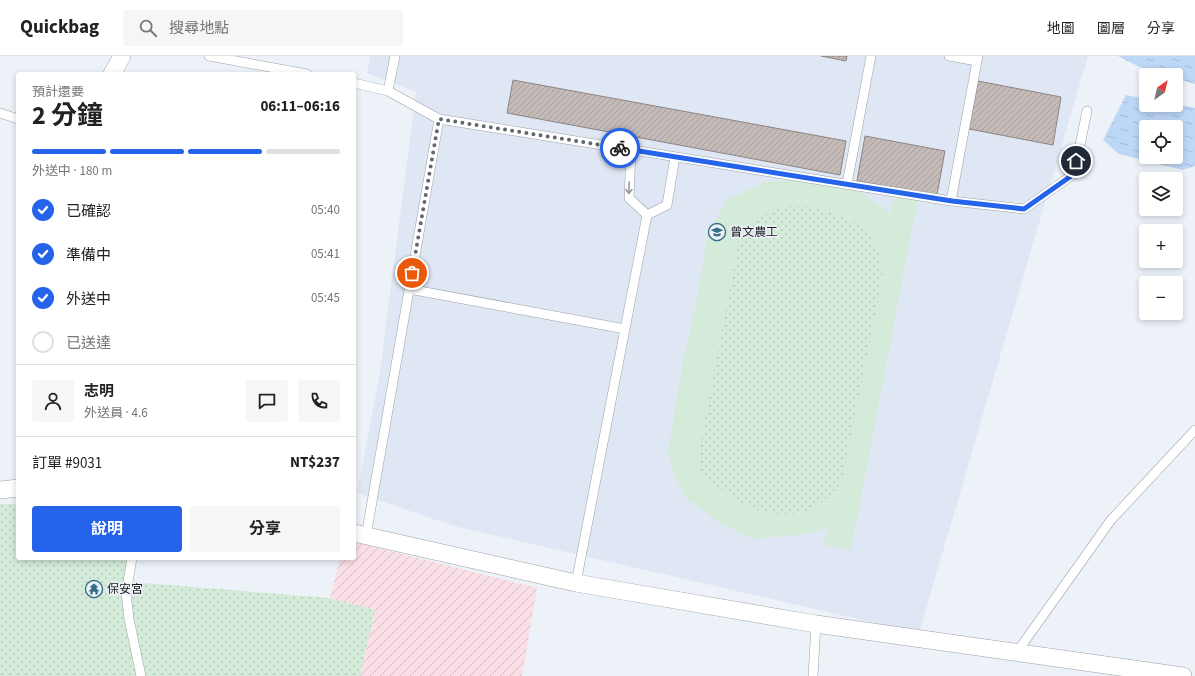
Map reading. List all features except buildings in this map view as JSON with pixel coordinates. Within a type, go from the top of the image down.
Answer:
[{"type":"street","points":[[113,72],[122,56]]},
{"type":"street","points":[[0,490],[16,488]]},
{"type":"street","points":[[360,534],[576,583],[816,624],[1183,676]]},
{"type":"lane","points":[[209,56],[296,72]]},
{"type":"lane","points":[[388,91],[395,56]]},
{"type":"lane","points":[[847,184],[871,56]]},
{"type":"lane","points":[[949,56],[977,58],[952,201]]},
{"type":"lane","points":[[356,83],[388,91],[439,119],[952,201],[1024,209],[1074,174],[1087,111]]},
{"type":"lane","points":[[0,113],[16,117]]},
{"type":"lane","points":[[360,534],[409,289],[439,119]]},
{"type":"lane","points":[[631,150],[629,198],[647,215]]},
{"type":"lane","points":[[647,215],[667,205],[675,157]]},
{"type":"lane","points":[[576,583],[647,215]]},
{"type":"lane","points":[[409,289],[625,329]]},
{"type":"lane","points":[[1017,652],[1111,520],[1195,430]]},
{"type":"lane","points":[[132,560],[126,593],[129,619],[141,676]]},
{"type":"lane","points":[[813,676],[816,624]]},
{"type":"shaded area","name":"曾文農工","points":[[370,56],[1088,56],[919,633],[454,526],[357,493],[380,372],[416,92],[367,73]]},
{"type":"shaded area","points":[[356,543],[537,588],[522,676],[360,676],[375,610],[330,598],[340,560],[356,560]]},
{"type":"green space","points":[[818,177],[857,189],[891,213],[896,186],[919,191],[851,550],[823,545],[830,527],[807,534],[752,539],[722,524],[684,497],[674,474],[668,453],[682,367],[698,294],[708,232],[727,200],[764,182]],"holes":[[[788,206],[808,206],[832,212],[852,220],[870,235],[880,254],[883,276],[841,483],[829,497],[809,510],[791,515],[772,514],[750,509],[708,480],[700,471],[699,451],[739,239],[750,225],[771,211]]]},
{"type":"green space","points":[[788,206],[808,206],[832,212],[852,220],[870,235],[880,255],[883,276],[842,483],[829,497],[809,510],[791,515],[772,514],[750,508],[735,500],[708,480],[700,471],[699,451],[739,239],[750,225],[760,217],[771,211]]},
{"type":"green space","points":[[0,504],[16,504],[16,560],[134,560],[131,582],[330,598],[375,610],[360,676],[0,676]]},
{"type":"water","points":[[1118,56],[1195,56],[1195,84],[1183,81],[1183,68],[1144,68]]},
{"type":"water","points":[[1126,95],[1139,98],[1139,112],[1183,112],[1183,105],[1195,108],[1195,166],[1183,170],[1159,164],[1183,164],[1183,120],[1139,120],[1139,159],[1119,154],[1103,140]]},
{"type":"way so far","points":[[412,273],[439,119],[620,148]]},
{"type":"place","name":"曾文農工","points":[[717,232]]},
{"type":"place","name":"保安宮","points":[[94,589]]},
{"type":"route","points":[[620,148],[952,201],[1024,209],[1074,174],[1076,161]]}]
